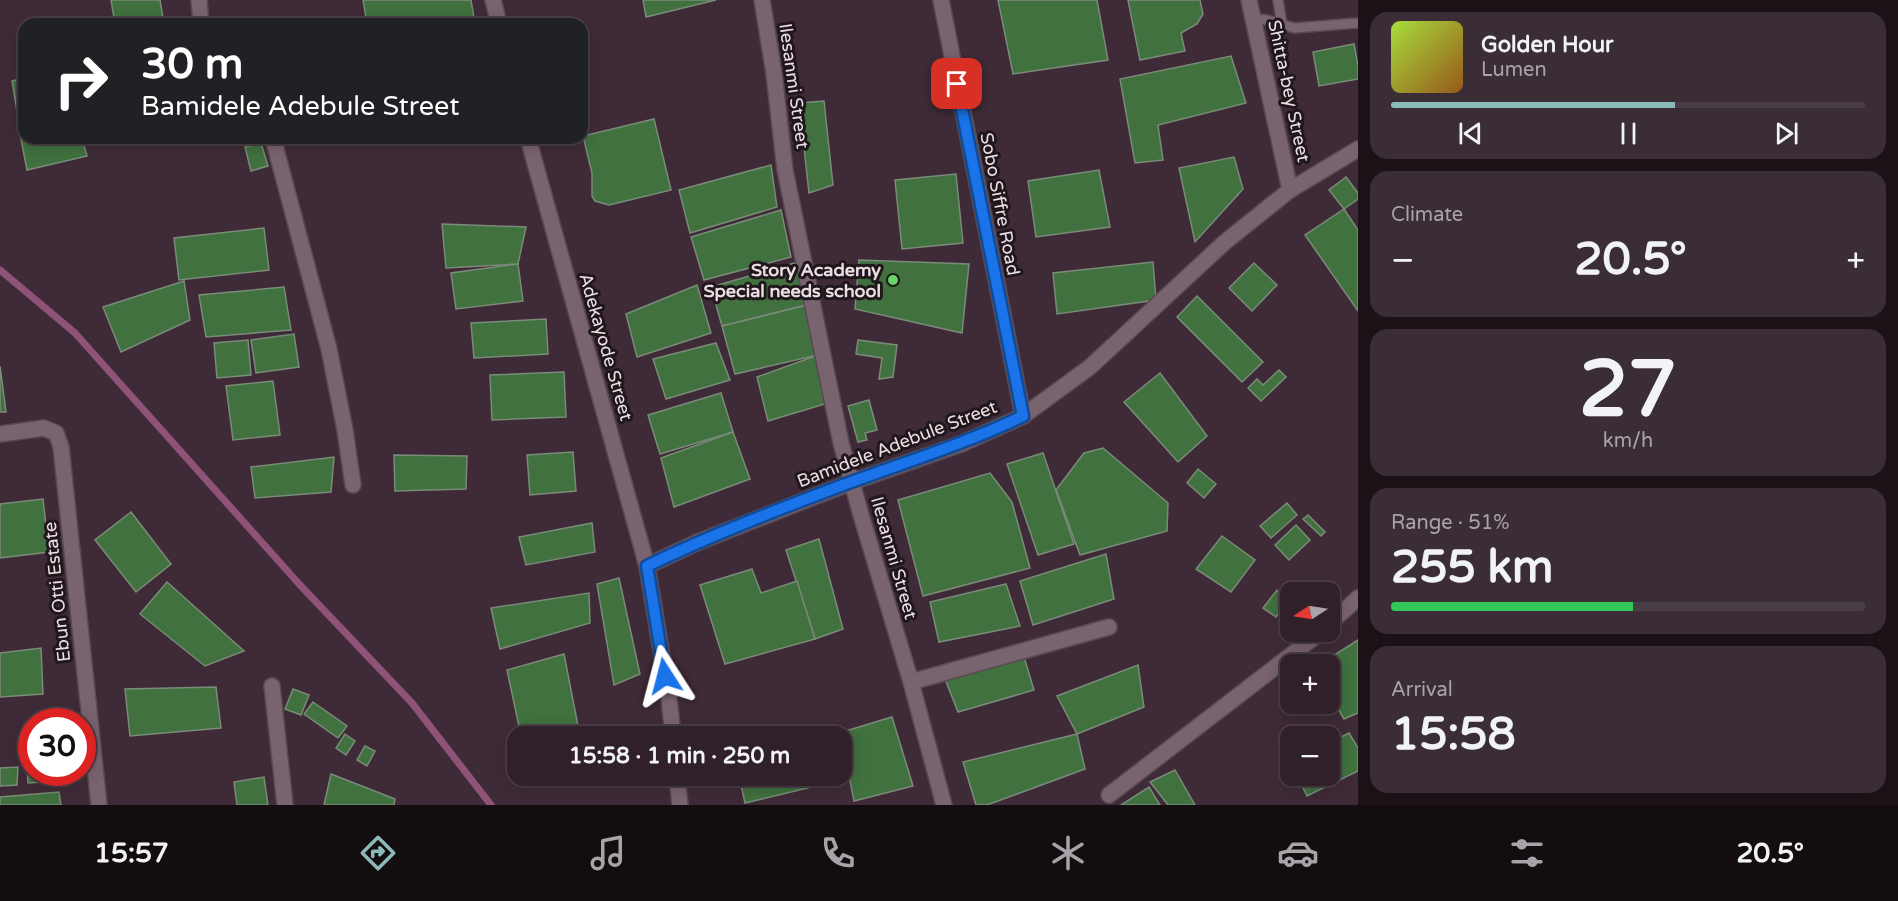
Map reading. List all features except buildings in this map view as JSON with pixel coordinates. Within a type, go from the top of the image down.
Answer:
[{"type":"street","points":[[199,0],[200,18]]},
{"type":"street","points":[[494,0],[498,18]]},
{"type":"street","name":"Ilesanmi Street","points":[[762,0],[774,74],[785,171],[841,443],[911,682],[944,805]]},
{"type":"street","name":"Sobo Siffre Road","points":[[941,0],[1023,416]]},
{"type":"street","name":"Shitta-bey Street","points":[[1249,0],[1290,190]]},
{"type":"street","points":[[275,144],[329,349],[353,485]]},
{"type":"street","name":"Adekayode Street","points":[[530,144],[647,566]]},
{"type":"street","name":"Bamidele Adebule Street","points":[[647,566],[698,542],[852,482],[961,444],[1023,416],[1090,367],[1225,242],[1290,190],[1358,149]]},
{"type":"street","name":"Ebun Otti Estate","points":[[0,434],[44,428],[56,433],[62,447],[99,805]]},
{"type":"street","points":[[647,566],[672,726]]},
{"type":"street","points":[[1340,614],[1358,597]]},
{"type":"street","points":[[911,682],[1109,627]]},
{"type":"street","points":[[1109,795],[1308,642]]},
{"type":"street","points":[[272,686],[285,805]]},
{"type":"street","points":[[678,786],[680,805]]},
{"type":"lane","points":[[1278,0],[1282,25]]},
{"type":"lane","points":[[1253,19],[1267,20],[1294,28],[1358,23]]},
{"type":"waterway","points":[[0,270],[75,333],[300,585],[412,703],[491,805]]},
{"type":"place","name":"Story Academy Special needs school","points":[[893,280]]},
{"type":"route","points":[[665,676],[647,566],[698,542],[852,482],[961,444],[1023,416],[957,84]]}]
